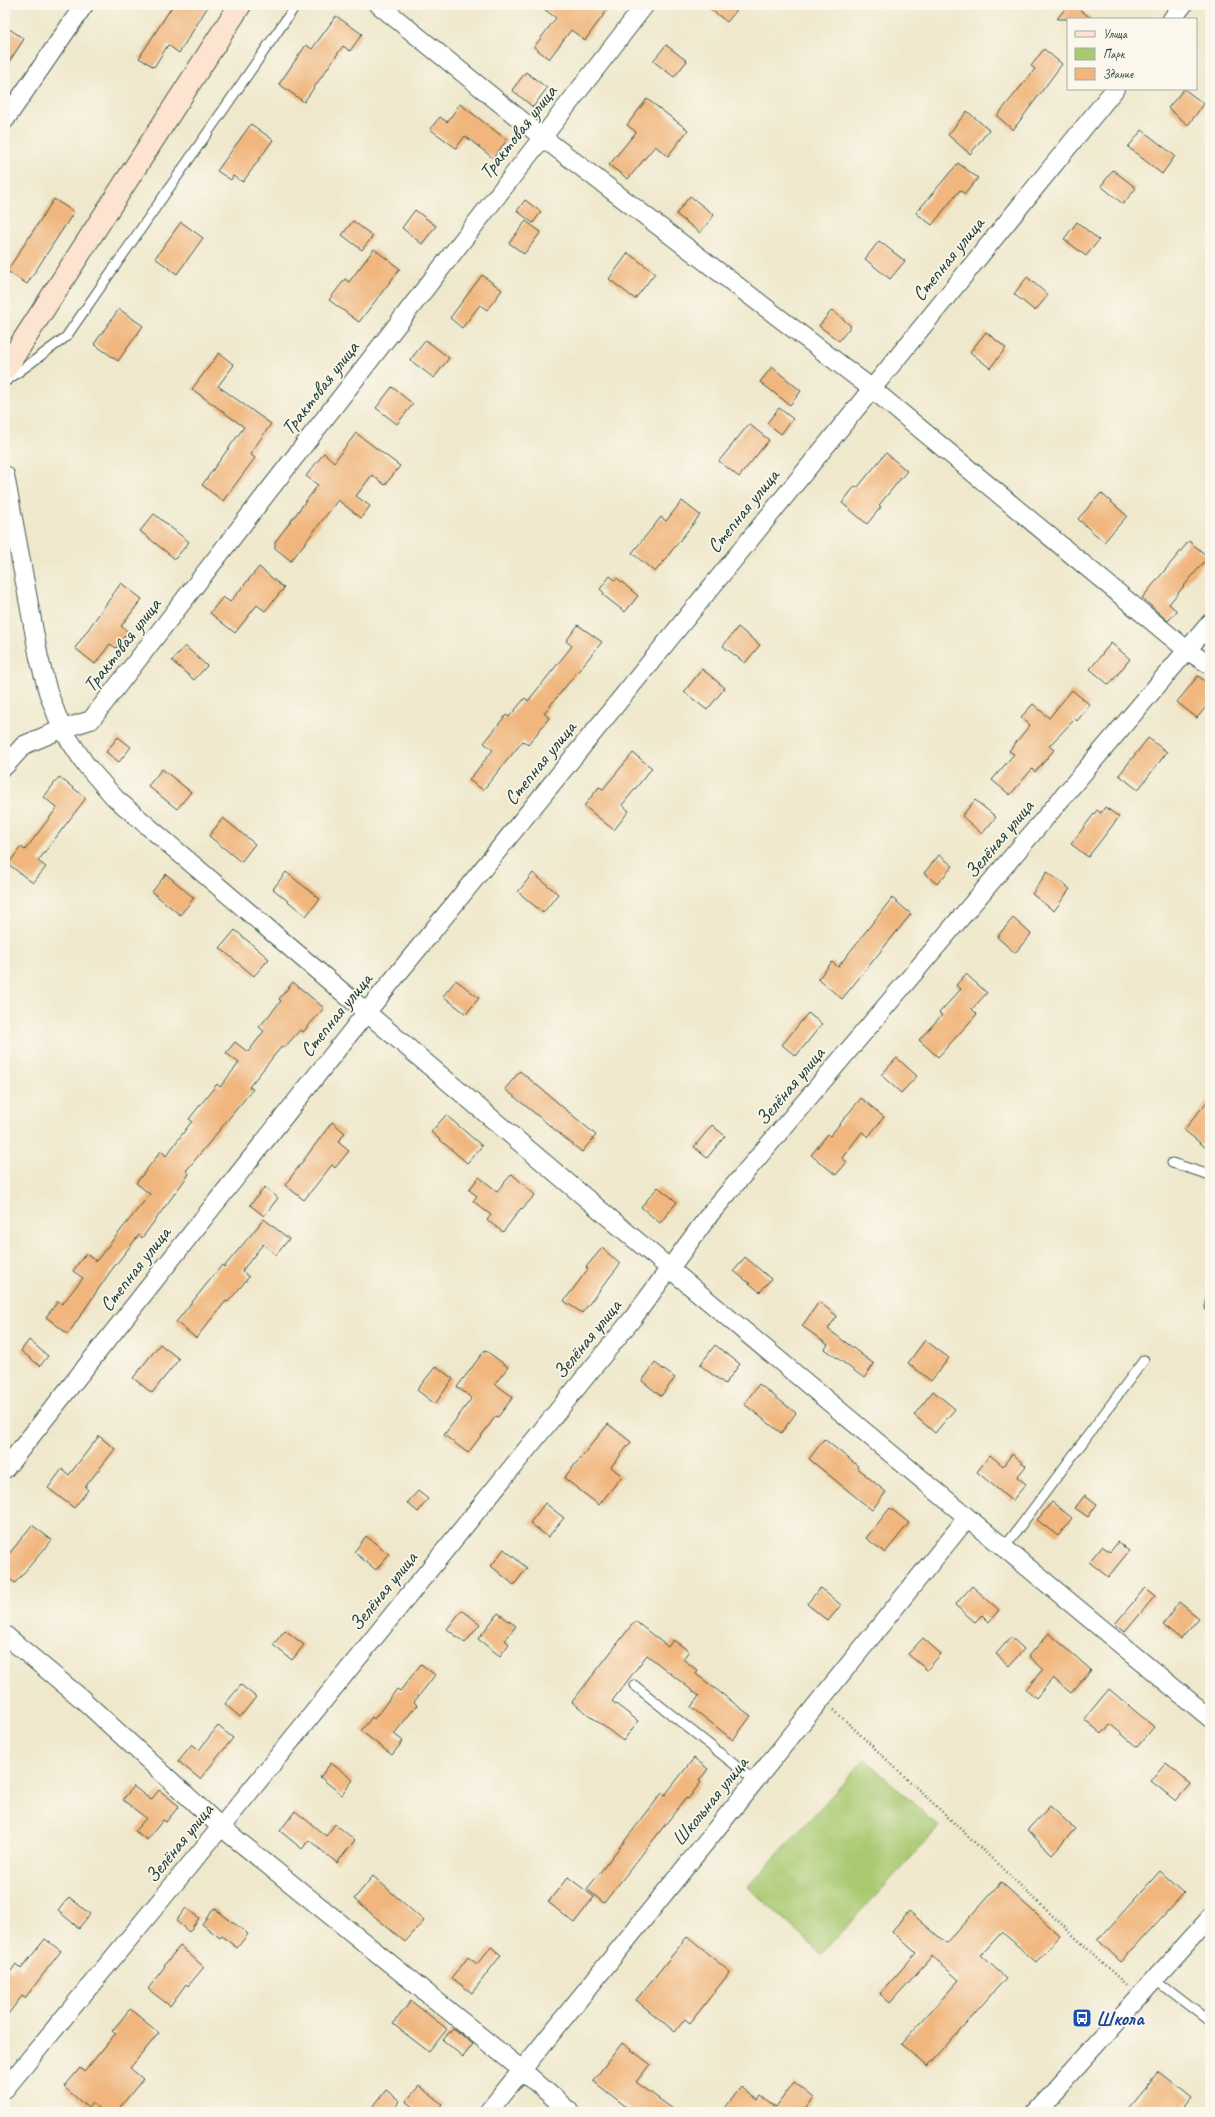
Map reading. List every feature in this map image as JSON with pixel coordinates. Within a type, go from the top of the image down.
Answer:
[{"type":"main road","points":[[5,369],[240,5]]},
{"type":"street","points":[[5,120],[84,5]]},
{"type":"street","points":[[379,5],[542,137],[871,388],[1188,651],[1210,665]]},
{"type":"street","name":"Трактовая улица","points":[[5,766],[24,745],[62,729],[91,720],[645,5]]},
{"type":"street","points":[[1173,18],[1183,5]]},
{"type":"street","name":"Степная улица","points":[[5,1470],[366,1013],[871,388],[1114,90]]},
{"type":"street","points":[[5,475],[39,658],[48,692],[62,729],[86,765],[115,798],[366,1013],[669,1269],[967,1518],[1210,1718]]},
{"type":"street","name":"Зелёная улица","points":[[5,2089],[221,1827],[623,1330],[710,1214],[1188,651],[1210,623]]},
{"type":"street","name":"Школьная улица","points":[[488,2112],[754,1780],[967,1518]]},
{"type":"street","points":[[5,1635],[82,1699],[221,1827],[522,2070],[570,2112]]},
{"type":"street","points":[[1035,2112],[1138,1996],[1210,1918]]},
{"type":"lane","points":[[5,382],[66,337],[296,5]]},
{"type":"lane","points":[[1172,1163],[1210,1175]]},
{"type":"lane","points":[[1210,1302],[1210,1307]]},
{"type":"lane","points":[[1004,1548],[1144,1360]]},
{"type":"lane","points":[[634,1685],[754,1780]]},
{"type":"lane","points":[[1154,1979],[1210,2022]]},
{"type":"path","points":[[821,1698],[1138,1996]]},
{"type":"green space","points":[[865,1759],[939,1827],[822,1954],[748,1887]]},
{"type":"building","points":[[173,5],[209,5],[179,53],[168,45],[154,67],[139,58]]},
{"type":"building","points":[[539,5],[611,5],[585,40],[571,30],[549,59],[534,47],[556,18]]},
{"type":"building","points":[[705,5],[741,5],[727,22]]},
{"type":"building","points":[[1068,5],[1074,5],[1091,18],[1067,18],[1057,19]]},
{"type":"building","points":[[336,16],[362,34],[350,51],[343,46],[304,102],[279,84],[306,45],[312,49]]},
{"type":"building","points":[[5,26],[24,39],[5,68]]},
{"type":"building","points":[[666,45],[687,61],[674,77],[653,61]]},
{"type":"building","points":[[1044,49],[1062,64],[1013,130],[997,116],[1035,69],[1031,66]]},
{"type":"building","points":[[526,72],[547,88],[533,107],[512,90]]},
{"type":"building","points":[[1183,90],[1185,90],[1204,104],[1188,125],[1168,108]]},
{"type":"building","points":[[647,99],[688,130],[668,156],[655,146],[628,179],[609,165],[636,132],[627,125]]},
{"type":"building","points":[[460,104],[507,140],[493,158],[465,136],[456,148],[430,129],[440,117],[447,122]]},
{"type":"building","points":[[967,111],[989,130],[970,154],[948,135]]},
{"type":"building","points":[[251,124],[273,140],[243,182],[233,176],[231,180],[217,171]]},
{"type":"building","points":[[1142,130],[1175,156],[1162,174],[1128,147]]},
{"type":"building","points":[[958,163],[978,178],[965,194],[960,190],[932,225],[916,213]]},
{"type":"building","points":[[1113,170],[1136,188],[1123,204],[1101,186]]},
{"type":"building","points":[[690,196],[714,215],[700,233],[676,214]]},
{"type":"building","points":[[54,199],[74,212],[27,284],[7,271]]},
{"type":"building","points":[[525,200],[541,212],[533,223],[517,211]]},
{"type":"building","points":[[415,210],[436,226],[422,244],[402,228]]},
{"type":"building","points":[[353,221],[373,236],[362,250],[342,235]]},
{"type":"building","points":[[526,221],[541,232],[524,254],[509,243]]},
{"type":"building","points":[[181,222],[203,238],[177,274],[155,258]]},
{"type":"building","points":[[1077,222],[1099,240],[1086,256],[1064,239]]},
{"type":"building","points":[[879,241],[905,261],[890,279],[865,259]]},
{"type":"building","points":[[374,249],[400,269],[359,322],[329,300],[345,279],[349,282]]},
{"type":"building","points":[[628,253],[655,273],[635,299],[609,279]]},
{"type":"building","points":[[482,275],[502,290],[487,310],[480,305],[462,328],[450,318]]},
{"type":"building","points":[[1027,277],[1048,295],[1035,311],[1014,294]]},
{"type":"building","points":[[119,309],[143,326],[118,361],[94,344]]},
{"type":"building","points":[[832,310],[851,326],[839,341],[819,326]]},
{"type":"building","points":[[986,332],[1006,348],[990,368],[970,352]]},
{"type":"building","points":[[426,340],[449,358],[434,378],[410,360]]},
{"type":"building","points":[[219,353],[234,365],[218,386],[271,424],[250,454],[255,458],[223,501],[202,485],[244,427],[192,389]]},
{"type":"building","points":[[772,367],[801,391],[790,405],[760,382]]},
{"type":"building","points":[[392,387],[413,404],[397,424],[376,408]]},
{"type":"building","points":[[779,408],[793,419],[781,434],[767,423]]},
{"type":"building","points":[[749,424],[769,440],[739,477],[719,461]]},
{"type":"building","points":[[356,433],[400,466],[385,485],[372,475],[356,496],[370,506],[361,518],[338,500],[291,561],[275,548],[275,542],[318,485],[306,476],[324,453],[334,462]]},
{"type":"building","points":[[886,453],[907,471],[879,505],[881,507],[867,524],[842,503],[855,486],[857,488]]},
{"type":"building","points":[[1101,493],[1127,516],[1104,542],[1078,519]]},
{"type":"building","points":[[682,501],[700,515],[655,572],[632,553],[661,517],[666,521]]},
{"type":"building","points":[[154,514],[189,542],[175,559],[140,531]]},
{"type":"building","points":[[1189,541],[1208,557],[1169,604],[1177,611],[1168,621],[1142,598]]},
{"type":"building","points":[[259,567],[284,588],[265,611],[257,605],[235,633],[210,613],[223,597],[230,602]]},
{"type":"building","points":[[610,576],[615,580],[617,578],[638,596],[625,612],[603,595],[604,593],[600,589]]},
{"type":"building","points":[[121,583],[142,599],[121,626],[128,632],[116,648],[110,644],[95,664],[75,648]]},
{"type":"building","points":[[578,625],[602,642],[544,713],[549,718],[528,745],[523,741],[483,790],[469,780],[493,750],[484,743],[506,715],[509,717],[525,698],[528,701],[572,646],[566,641]]},
{"type":"building","points":[[738,627],[760,645],[745,663],[723,646]]},
{"type":"building","points":[[1111,643],[1130,659],[1109,685],[1090,669]]},
{"type":"building","points":[[185,646],[207,666],[194,680],[172,661]]},
{"type":"building","points":[[702,669],[725,688],[707,710],[684,692]]},
{"type":"building","points":[[1198,676],[1210,685],[1210,702],[1197,718],[1177,702]]},
{"type":"building","points":[[1072,690],[1090,705],[1077,721],[1075,719],[1049,746],[1054,750],[1035,772],[1032,769],[1010,795],[992,780],[1014,754],[1009,751],[1030,725],[1021,717],[1033,704],[1049,718]]},
{"type":"building","points":[[118,737],[131,747],[119,762],[106,752]]},
{"type":"building","points":[[1148,738],[1167,752],[1138,790],[1119,775]]},
{"type":"building","points":[[633,753],[652,768],[622,805],[629,811],[614,830],[584,806],[599,787],[603,789]]},
{"type":"building","points":[[162,769],[191,792],[177,809],[148,786]]},
{"type":"building","points":[[59,777],[86,798],[38,861],[46,867],[33,883],[8,864],[21,847],[25,850],[57,808],[44,797]]},
{"type":"building","points":[[975,800],[996,817],[982,834],[962,816]]},
{"type":"building","points":[[1105,807],[1119,817],[1088,857],[1071,844],[1097,810],[1101,813]]},
{"type":"building","points":[[223,818],[255,844],[241,862],[209,836]]},
{"type":"building","points":[[939,855],[953,866],[937,884],[924,873]]},
{"type":"building","points":[[286,872],[320,899],[306,916],[273,889]]},
{"type":"building","points":[[1047,872],[1070,889],[1054,911],[1032,894]]},
{"type":"building","points":[[533,873],[558,894],[543,913],[518,892]]},
{"type":"building","points":[[166,874],[194,898],[180,915],[152,892]]},
{"type":"building","points":[[892,898],[911,914],[842,999],[818,979],[832,962],[838,967]]},
{"type":"building","points":[[1013,918],[1031,934],[1015,953],[997,937]]},
{"type":"building","points":[[235,930],[269,959],[254,976],[220,948]]},
{"type":"building","points":[[966,974],[987,993],[972,1009],[977,1014],[938,1057],[919,1040],[942,1015],[939,1013],[961,989],[956,985]]},
{"type":"building","points":[[456,980],[479,998],[466,1014],[443,996]]},
{"type":"building","points":[[293,982],[324,1008],[303,1032],[300,1030],[284,1048],[282,1046],[249,1087],[253,1089],[186,1171],[189,1174],[142,1238],[139,1235],[110,1272],[68,1334],[46,1317],[58,1301],[62,1304],[83,1278],[73,1271],[86,1253],[96,1261],[150,1194],[136,1183],[161,1151],[166,1156],[192,1121],[189,1119],[217,1084],[220,1087],[239,1063],[226,1053],[235,1042],[248,1052],[264,1031],[259,1027],[281,1001],[279,999]]},
{"type":"building","points":[[808,1013],[822,1024],[796,1056],[782,1045]]},
{"type":"building","points":[[897,1058],[917,1076],[901,1093],[881,1075]]},
{"type":"building","points":[[520,1071],[596,1135],[582,1152],[505,1089]]},
{"type":"building","points":[[861,1098],[884,1117],[868,1137],[862,1132],[842,1158],[847,1162],[836,1175],[811,1155],[828,1134],[830,1136]]},
{"type":"building","points":[[1210,1098],[1210,1151],[1184,1130]]},
{"type":"building","points":[[446,1115],[482,1146],[467,1163],[431,1132]]},
{"type":"building","points":[[332,1122],[345,1133],[338,1142],[349,1151],[335,1168],[332,1165],[304,1200],[285,1185]]},
{"type":"building","points":[[712,1125],[725,1136],[707,1158],[694,1147]]},
{"type":"building","points":[[512,1174],[535,1195],[522,1209],[521,1208],[503,1232],[487,1220],[491,1215],[473,1201],[477,1196],[469,1190],[479,1177],[497,1191]]},
{"type":"building","points":[[265,1187],[278,1198],[264,1216],[250,1205]]},
{"type":"building","points":[[658,1187],[677,1202],[660,1223],[641,1207]]},
{"type":"building","points":[[264,1219],[289,1239],[276,1255],[263,1244],[242,1271],[249,1277],[228,1302],[226,1301],[196,1338],[176,1322],[222,1265],[224,1267]]},
{"type":"building","points":[[602,1248],[620,1264],[582,1313],[564,1301],[588,1269],[586,1267]]},
{"type":"building","points":[[745,1257],[771,1279],[760,1292],[734,1271]]},
{"type":"building","points":[[819,1302],[837,1316],[828,1329],[874,1364],[864,1378],[825,1349],[828,1345],[802,1326]]},
{"type":"building","points":[[29,1340],[48,1356],[40,1366],[21,1351]]},
{"type":"building","points":[[925,1340],[949,1358],[931,1381],[908,1363]]},
{"type":"building","points":[[160,1344],[179,1359],[152,1393],[133,1378]]},
{"type":"building","points":[[715,1345],[740,1364],[725,1384],[700,1365]]},
{"type":"building","points":[[485,1350],[508,1367],[495,1384],[513,1397],[498,1417],[496,1416],[468,1453],[444,1435],[472,1398],[457,1387]]},
{"type":"building","points":[[655,1363],[675,1378],[661,1396],[642,1381]]},
{"type":"building","points":[[436,1366],[453,1379],[435,1404],[417,1390]]},
{"type":"building","points":[[759,1384],[796,1413],[781,1433],[744,1404]]},
{"type":"building","points":[[933,1391],[955,1409],[935,1433],[914,1415]]},
{"type":"building","points":[[608,1424],[631,1442],[611,1467],[622,1476],[599,1505],[564,1478]]},
{"type":"building","points":[[99,1436],[115,1449],[85,1487],[88,1490],[74,1508],[48,1488],[62,1469],[69,1475]]},
{"type":"building","points":[[824,1439],[858,1466],[857,1468],[886,1492],[872,1510],[809,1459]]},
{"type":"building","points":[[1012,1454],[1026,1466],[1017,1477],[1026,1484],[1012,1501],[977,1472],[990,1455],[1003,1466]]},
{"type":"building","points":[[418,1491],[428,1499],[418,1512],[407,1503]]},
{"type":"building","points":[[1085,1495],[1097,1504],[1088,1517],[1075,1508]]},
{"type":"building","points":[[1052,1502],[1072,1518],[1058,1536],[1037,1520]]},
{"type":"building","points":[[545,1503],[564,1518],[548,1537],[530,1523]]},
{"type":"building","points":[[890,1508],[909,1523],[885,1553],[866,1538]]},
{"type":"building","points":[[32,1525],[52,1540],[15,1583],[5,1576],[5,1559]]},
{"type":"building","points":[[366,1536],[389,1554],[376,1570],[354,1552]]},
{"type":"building","points":[[1118,1542],[1129,1551],[1108,1577],[1089,1562],[1102,1546],[1110,1552]]},
{"type":"building","points":[[504,1549],[527,1568],[514,1585],[491,1566]]},
{"type":"building","points":[[972,1586],[999,1610],[989,1622],[982,1615],[975,1622],[955,1605]]},
{"type":"building","points":[[820,1588],[841,1605],[828,1621],[807,1604]]},
{"type":"building","points":[[1145,1588],[1155,1596],[1125,1632],[1115,1624]]},
{"type":"building","points":[[1179,1602],[1199,1618],[1181,1639],[1163,1625]]},
{"type":"building","points":[[462,1610],[480,1624],[465,1643],[447,1629]]},
{"type":"building","points":[[498,1613],[516,1626],[505,1640],[509,1644],[500,1656],[478,1639]]},
{"type":"building","points":[[635,1621],[668,1647],[673,1640],[689,1651],[683,1659],[698,1671],[696,1674],[751,1716],[733,1740],[691,1707],[699,1696],[647,1655],[612,1701],[638,1721],[623,1741],[572,1702]]},
{"type":"building","points":[[285,1630],[304,1645],[292,1660],[273,1645]]},
{"type":"building","points":[[1049,1633],[1091,1670],[1071,1693],[1053,1678],[1036,1698],[1026,1689],[1043,1669],[1029,1656]]},
{"type":"building","points":[[1011,1637],[1024,1649],[1009,1666],[996,1654]]},
{"type":"building","points":[[923,1638],[941,1654],[927,1670],[908,1654]]},
{"type":"building","points":[[421,1664],[435,1675],[414,1702],[417,1705],[394,1734],[403,1741],[392,1755],[361,1731],[372,1717],[374,1719],[397,1689],[400,1691]]},
{"type":"building","points":[[241,1685],[256,1697],[240,1717],[225,1704]]},
{"type":"building","points":[[1109,1689],[1154,1727],[1137,1747],[1110,1724],[1102,1734],[1084,1719]]},
{"type":"building","points":[[218,1726],[233,1738],[200,1779],[178,1761],[192,1744],[199,1750]]},
{"type":"building","points":[[694,1758],[708,1769],[699,1781],[701,1782],[688,1799],[686,1798],[604,1903],[587,1889],[662,1793],[665,1795]]},
{"type":"building","points":[[331,1763],[353,1780],[342,1795],[320,1777]]},
{"type":"building","points":[[1166,1763],[1190,1784],[1176,1801],[1151,1781]]},
{"type":"building","points":[[133,1786],[151,1800],[159,1790],[179,1806],[166,1822],[163,1820],[147,1840],[135,1831],[146,1818],[123,1800]]},
{"type":"building","points":[[1050,1806],[1075,1829],[1052,1854],[1027,1830]]},
{"type":"building","points":[[295,1811],[326,1836],[335,1824],[355,1840],[337,1863],[309,1840],[302,1849],[280,1831]]},
{"type":"building","points":[[1160,1871],[1184,1893],[1121,1962],[1098,1940]]},
{"type":"building","points":[[373,1876],[424,1921],[405,1942],[354,1899]]},
{"type":"building","points":[[568,1877],[594,1897],[574,1923],[548,1902]]},
{"type":"building","points":[[1001,1882],[1060,1936],[1036,1962],[1002,1932],[981,1955],[1006,1978],[927,2067],[901,2044],[959,1980],[932,1956],[890,2003],[880,1994],[916,1953],[892,1931],[909,1911],[946,1943]]},
{"type":"building","points":[[69,1897],[90,1914],[79,1928],[58,1911]]},
{"type":"building","points":[[186,1908],[199,1918],[189,1932],[176,1921]]},
{"type":"building","points":[[214,1908],[248,1934],[237,1948],[222,1936],[220,1938],[202,1924]]},
{"type":"building","points":[[687,1937],[730,1972],[690,2023],[685,2019],[675,2032],[636,2000]]},
{"type":"building","points":[[45,1939],[61,1951],[25,1998],[22,1996],[5,2018],[5,1966],[11,1971],[16,1964],[21,1969]]},
{"type":"building","points":[[180,1946],[204,1967],[188,1986],[186,1984],[170,2006],[148,1989],[165,1966],[164,1965]]},
{"type":"building","points":[[491,1947],[501,1955],[472,1993],[452,1978],[468,1957],[477,1964]]},
{"type":"building","points":[[411,2001],[447,2029],[429,2052],[393,2024]]},
{"type":"building","points":[[130,2009],[159,2033],[130,2068],[143,2079],[116,2112],[103,2112],[92,2103],[88,2108],[64,2087],[80,2068],[84,2072],[116,2033],[112,2031]]},
{"type":"building","points":[[453,2028],[473,2044],[463,2057],[443,2040]]},
{"type":"building","points":[[622,2043],[650,2064],[636,2082],[677,2112],[633,2112],[593,2081]]},
{"type":"building","points":[[1159,2072],[1191,2098],[1180,2112],[1126,2112]]},
{"type":"building","points":[[794,2082],[814,2098],[803,2112],[722,2112],[741,2087],[758,2100],[761,2096],[776,2107]]},
{"type":"building","points":[[419,2086],[442,2104],[436,2112],[420,2112],[406,2101]]},
{"type":"building","points":[[386,2090],[400,2101],[392,2112],[369,2112]]},
{"type":"place","name":"Школа","points":[[1082,2018]]}]
